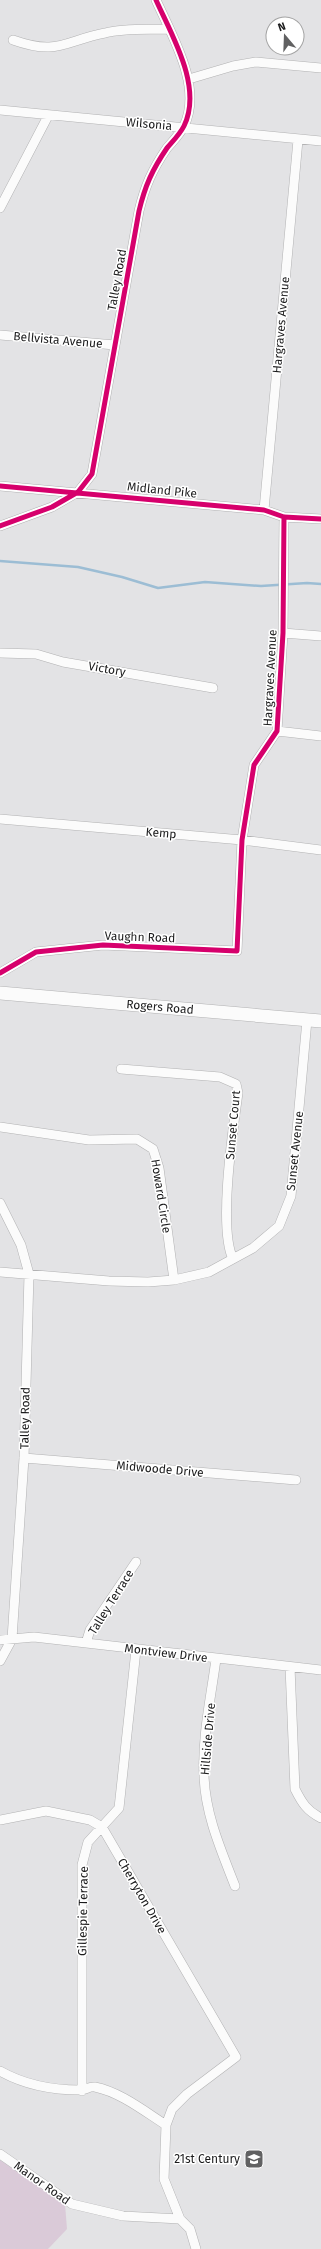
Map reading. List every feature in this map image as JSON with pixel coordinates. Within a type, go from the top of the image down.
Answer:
[{"type":"street","name":"Talley Road","points":[[0,526],[52,507],[78,492],[92,474],[146,184],[167,149],[184,127],[190,109],[189,79],[156,0]]},
{"type":"street","points":[[13,40],[35,48],[54,48],[105,32],[169,30]]},
{"type":"street","points":[[189,79],[233,66],[256,62],[321,68]]},
{"type":"street","name":"Wilsonia","points":[[0,110],[48,116],[184,127],[298,140],[321,141]]},
{"type":"street","points":[[0,208],[48,116]]},
{"type":"street","name":"Hargraves Avenue","points":[[264,510],[298,140]]},
{"type":"street","name":"Bellvista Avenue","points":[[0,335],[115,345]]},
{"type":"street","name":"Midland Pike","points":[[0,486],[264,510],[284,517],[321,519]]},
{"type":"street","name":"Hargraves Avenue","points":[[237,951],[242,840],[254,765],[277,731],[283,633],[284,517]]},
{"type":"street","points":[[283,633],[321,636]]},
{"type":"street","name":"Victory","points":[[0,652],[36,654],[64,662],[213,688]]},
{"type":"street","points":[[277,731],[321,736]]},
{"type":"street","name":"Kemp","points":[[0,819],[242,840],[321,850]]},
{"type":"street","name":"Vaughn Road","points":[[0,973],[36,952],[103,945],[237,951]]},
{"type":"street","name":"Rogers Road","points":[[0,993],[321,1021]]},
{"type":"street","name":"Sunset Avenue","points":[[0,1272],[109,1281],[148,1282],[174,1280],[209,1272],[252,1248],[279,1226],[290,1196],[308,1020]]},
{"type":"street","name":"Sunset Court","points":[[121,1069],[220,1077],[236,1084],[238,1093],[227,1194],[230,1252],[233,1259]]},
{"type":"street","name":"Howard Circle","points":[[0,1127],[89,1140],[137,1139],[153,1148],[159,1168],[174,1280]]},
{"type":"street","name":"Talley Road","points":[[0,1203],[21,1245],[28,1274],[24,1458],[12,1639],[0,1661]]},
{"type":"street","name":"Midwoode Drive","points":[[24,1458],[296,1480]]},
{"type":"street","name":"Talley Terrace","points":[[86,1643],[90,1630],[136,1562]]},
{"type":"street","name":"Montview Drive","points":[[12,1639],[34,1637],[136,1650],[321,1670]]},
{"type":"street","points":[[0,1640],[12,1639]]},
{"type":"street","name":"Gillespie Terrace","points":[[82,2091],[82,1865],[88,1842],[120,1808],[136,1650]]},
{"type":"street","name":"Hillside Drive","points":[[216,1659],[204,1774],[207,1804],[214,1832],[235,1886]]},
{"type":"street","points":[[290,1666],[295,1789],[303,1805],[311,1813],[321,1818]]},
{"type":"street","points":[[0,1820],[46,1811],[90,1820],[102,1827]]},
{"type":"street","name":"Cherryton Drive","points":[[102,1827],[236,2057],[187,2094],[172,2109],[166,2125]]},
{"type":"street","points":[[0,2071],[42,2088],[82,2091],[93,2087],[100,2089],[126,2100],[166,2125],[164,2179],[180,2219],[190,2229],[196,2249]]},
{"type":"street","name":"Manor Road","points":[[0,2154],[72,2204],[123,2216],[180,2219]]},
{"type":"shaded area","points":[[0,2160],[65,2204],[67,2229],[48,2249],[0,2249]]},
{"type":"waterway","points":[[0,561],[78,567],[122,577],[158,588],[205,582],[261,586],[307,583],[321,584]]},
{"type":"cycle path","points":[[0,526],[52,507],[78,492],[92,474],[141,202],[153,171],[167,148],[184,126],[189,111],[190,95],[188,78],[177,45],[156,0]]},
{"type":"cycle path","points":[[0,486],[264,510],[284,517],[321,519]]},
{"type":"cycle path","points":[[0,973],[36,952],[103,945],[237,951],[242,840],[254,765],[277,731],[283,633],[284,517]]},
{"type":"place","name":"21st Century","points":[[254,2159]]}]
